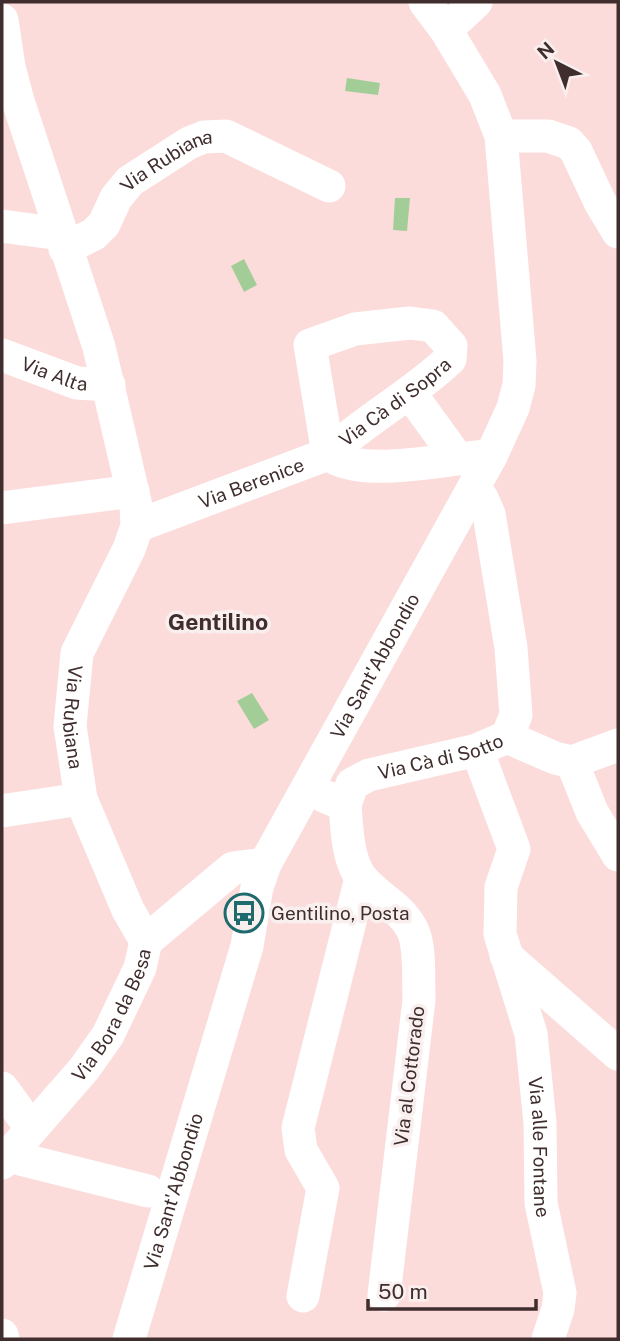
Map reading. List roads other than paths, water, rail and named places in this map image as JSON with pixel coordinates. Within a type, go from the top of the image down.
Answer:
[{"type":"street","name":"Via Sant'Abbondio","points":[[129,1339],[247,946],[257,887],[265,864],[472,492],[513,408],[519,385],[520,361],[501,136],[485,95],[446,30],[425,2]]},
{"type":"street","points":[[446,30],[477,2]]},
{"type":"street","name":"Via Rubiana","points":[[2,20],[6,68],[99,347],[133,491],[137,526],[129,549],[77,653],[70,726],[82,799],[128,911],[146,941]]},
{"type":"street","name":"Via Rubiana","points":[[63,242],[94,234],[104,224],[116,198],[141,172],[204,137],[226,136],[329,186]]},
{"type":"street","points":[[501,136],[548,136],[569,143],[617,225]]},
{"type":"street","points":[[2,226],[63,242]]},
{"type":"street","name":"Via Cà di Sopra","points":[[410,323],[433,326],[451,346],[450,359],[410,393],[328,454],[310,345],[355,329],[410,323]]},
{"type":"street","name":"Via Alta","points":[[2,355],[77,383],[109,386]]},
{"type":"street","points":[[410,393],[448,461]]},
{"type":"street","name":"Via Berenice","points":[[137,526],[328,454],[340,463],[362,467],[491,456]]},
{"type":"street","points":[[2,508],[133,491]]},
{"type":"street","name":"Via Cà di Sotto","points":[[345,805],[352,784],[369,775],[477,750],[507,737],[516,715],[511,648],[489,514],[482,498],[472,492]]},
{"type":"street","points":[[507,737],[555,758],[572,762],[618,745]]},
{"type":"street","name":"Via alle Fontane","points":[[477,750],[514,849],[501,887],[500,934],[531,1034],[540,1123],[541,1203],[560,1293],[558,1309],[548,1339]]},
{"type":"street","points":[[572,762],[592,812],[618,855]]},
{"type":"street","points":[[303,1296],[323,1188],[302,1150],[298,1128],[361,878],[350,850],[345,805],[306,789]]},
{"type":"street","points":[[2,811],[82,799]]},
{"type":"street","name":"Via Bora da Besa","points":[[5,1159],[84,1069],[108,1035],[140,968],[146,941],[233,868],[265,864]]},
{"type":"street","name":"Via al Cottorado","points":[[361,878],[399,909],[414,932],[417,958],[419,1000],[384,1296]]},
{"type":"street","points":[[506,956],[618,1054]]},
{"type":"street","points":[[2,1088],[31,1128]]},
{"type":"street","points":[[5,1159],[148,1191]]},
{"type":"place","name":"Gentilino, Posta","points":[[244,913]]},
{"type":"district","name":"Gentilino","points":[[218,622]]}]
